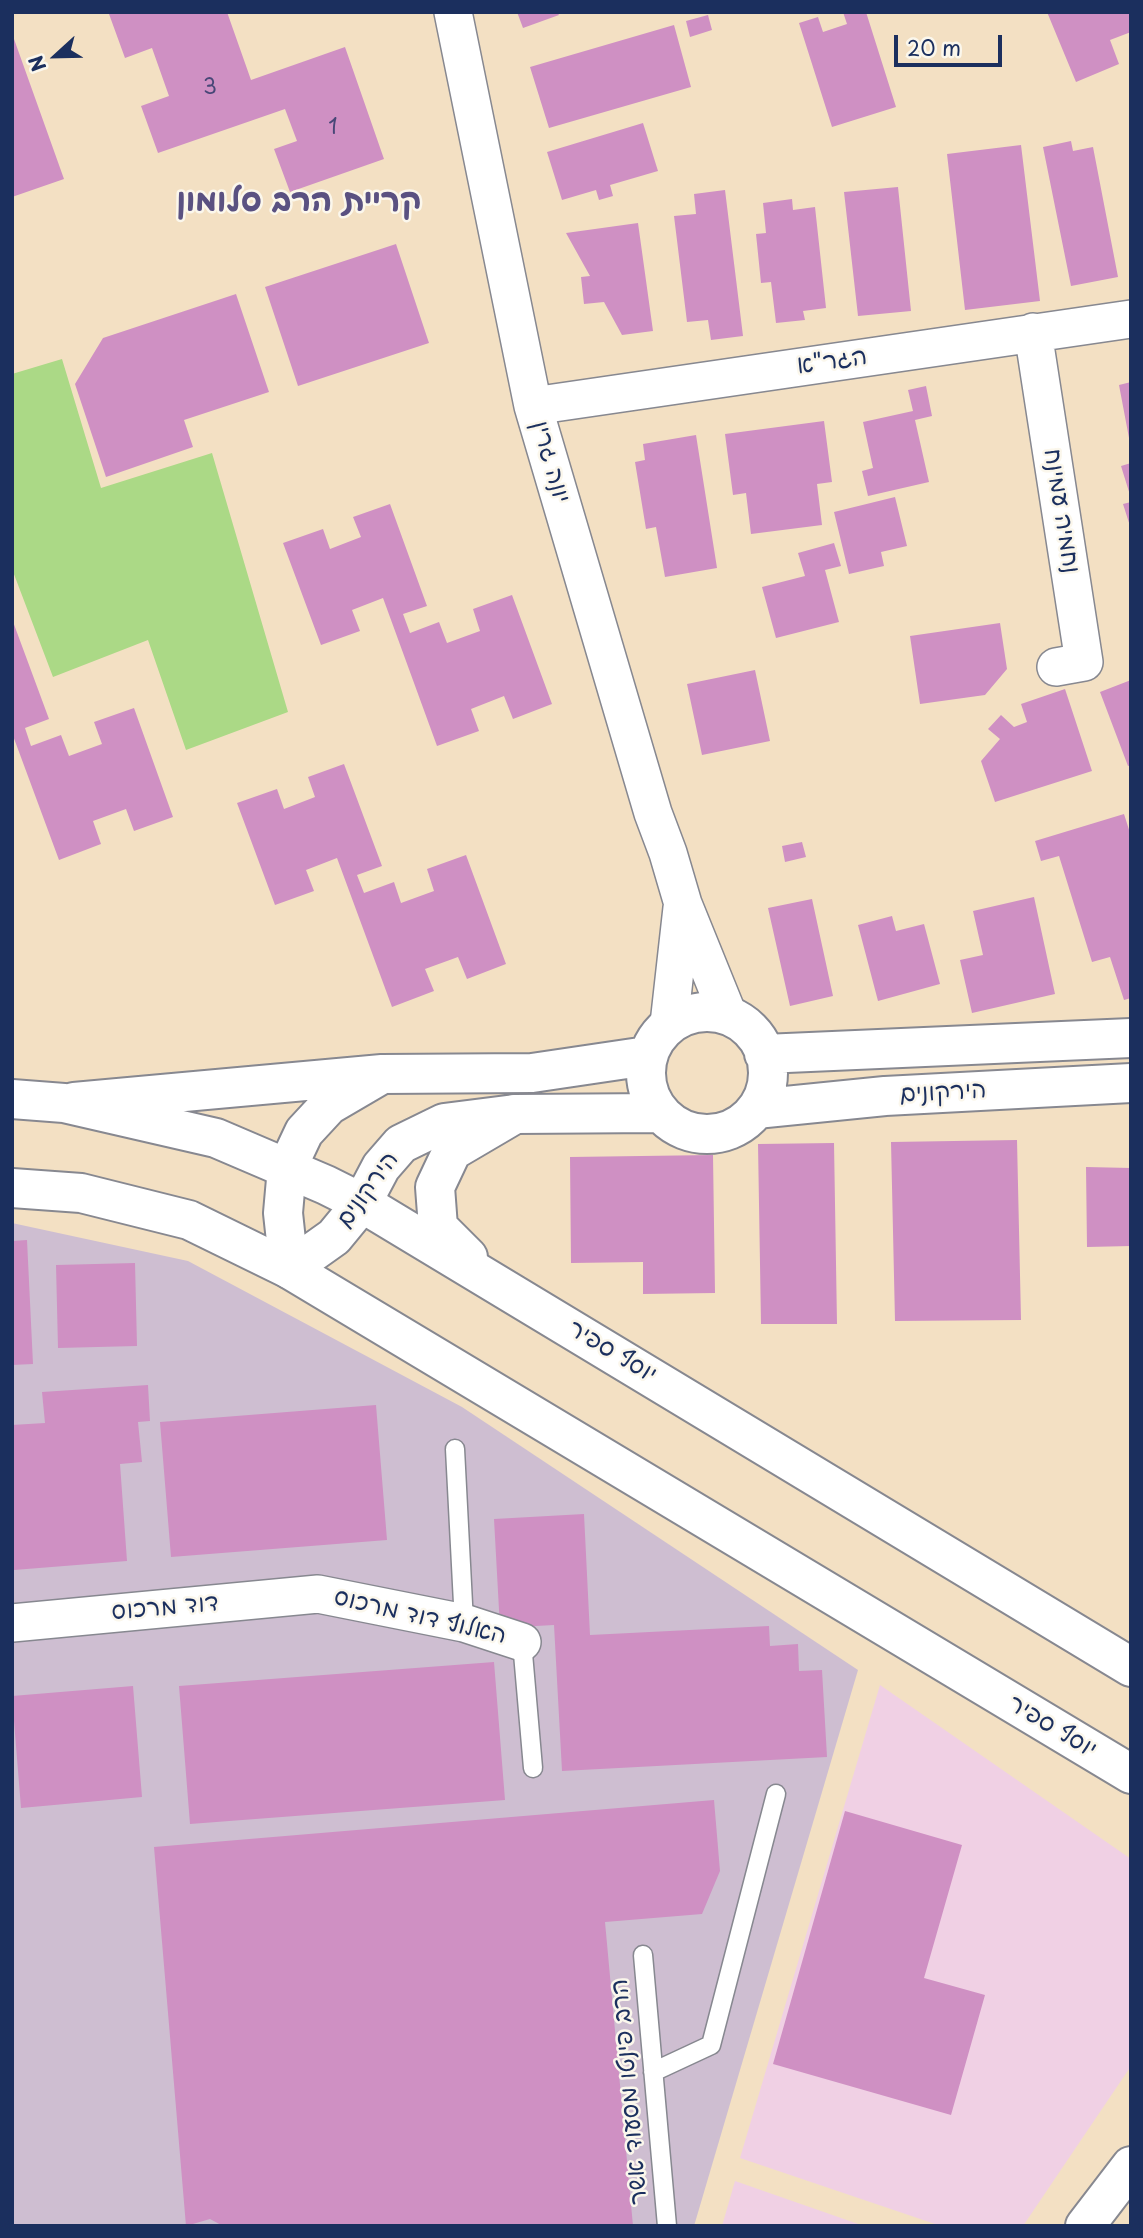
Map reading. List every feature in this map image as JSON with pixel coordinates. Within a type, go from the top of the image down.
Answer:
[{"type":"main road","points":[[708,1011],[728,1015],[746,1025],[760,1042],[767,1061],[768,1082],[761,1102],[749,1118],[732,1129],[713,1135],[693,1133],[675,1126],[659,1113],[649,1096],[645,1076],[647,1056],[655,1038],[669,1024],[687,1014],[708,1011]]},
{"type":"main road","name":"הירקונים","points":[[765,1054],[1131,1038]]},
{"type":"main road","points":[[12,1099],[64,1103],[382,1074],[532,1073],[647,1056]]},
{"type":"main road","points":[[289,1269],[283,1213],[288,1168],[304,1132],[330,1105],[382,1074]]},
{"type":"main road","name":"הירקונים","points":[[756,1109],[885,1096],[1131,1083]]},
{"type":"main road","name":"יוסף ספיר","points":[[64,1103],[216,1138],[362,1203],[1131,1667]]},
{"type":"main road","name":"הירקונים","points":[[289,1269],[334,1237],[362,1203],[381,1167],[401,1144],[444,1122],[515,1114],[659,1113]]},
{"type":"main road","points":[[487,1276],[438,1227],[435,1187],[452,1152],[515,1114]]},
{"type":"main road","points":[[12,1188],[80,1193],[189,1220],[289,1269]]},
{"type":"main road","name":"יוסף ספיר","points":[[289,1269],[1131,1774]]},
{"type":"main road","points":[[1085,2226],[1131,2166]]},
{"type":"street","name":"יונה גרין","points":[[453,12],[533,406],[653,813],[683,904],[728,1015]]},
{"type":"street","name":"הגר\"א","points":[[533,406],[1131,319]]},
{"type":"street","name":"נחמיה עמינח","points":[[1034,332],[1084,662],[1056,667]]},
{"type":"street","name":"יונה גרין","points":[[669,1024],[683,904]]},
{"type":"street","name":"האלוף דוד מרכוס","points":[[318,1594],[464,1623],[522,1642]]},
{"type":"street","name":"דוד מרכוס","points":[[12,1623],[318,1594]]},
{"type":"lane","points":[[455,1449],[464,1623]]},
{"type":"lane","points":[[522,1642],[533,1768]]},
{"type":"lane","points":[[653,2073],[711,2045],[776,1794]]},
{"type":"lane","name":"הרב פינטו מסעוד אשר","points":[[643,1955],[667,2226]]},
{"type":"shaded area","points":[[12,1223],[188,1261],[462,1407],[858,1670],[694,2226],[12,2226]]},
{"type":"shaded area","points":[[880,1685],[1131,1859],[1131,2066],[1023,2226],[941,2226],[740,2158]]},
{"type":"shaded area","points":[[735,2181],[864,2226],[722,2226]]},
{"type":"green space","points":[[62,359],[101,488],[212,453],[288,712],[186,750],[148,640],[53,677],[12,569],[12,374]]},
{"type":"building","points":[[227,12],[251,80],[345,47],[384,159],[290,192],[274,149],[297,141],[285,109],[158,153],[141,106],[169,96],[152,48],[125,58],[109,14]]},
{"type":"building","points":[[517,12],[557,12],[559,15],[523,28]]},
{"type":"building","points":[[843,12],[866,12],[896,107],[832,127],[799,23],[818,17],[823,32],[847,24]]},
{"type":"building","points":[[1047,12],[1131,12],[1131,32],[1110,40],[1119,64],[1076,82]]},
{"type":"building","points":[[708,15],[712,30],[690,37],[686,21]]},
{"type":"building","points":[[674,25],[691,87],[549,128],[530,67]]},
{"type":"building","points":[[14,39],[64,179],[12,197],[12,40]]},
{"type":"building","points":[[643,123],[658,171],[610,185],[613,196],[599,200],[596,190],[562,200],[547,152]]},
{"type":"building","points":[[1071,141],[1073,151],[1093,147],[1118,277],[1071,286],[1043,147]]},
{"type":"building","points":[[1021,145],[1040,301],[965,310],[947,154]]},
{"type":"building","points":[[898,187],[911,311],[858,316],[844,192]]},
{"type":"building","points":[[725,190],[743,336],[711,340],[708,320],[687,322],[674,216],[696,214],[694,194]]},
{"type":"building","points":[[792,199],[793,210],[815,207],[826,308],[803,311],[805,320],[776,323],[771,282],[761,283],[756,234],[766,233],[763,203]]},
{"type":"building","points":[[638,223],[653,331],[622,335],[604,302],[584,304],[581,277],[590,276],[566,233]]},
{"type":"building","points":[[396,244],[429,343],[298,386],[265,287]]},
{"type":"building","points":[[236,294],[269,392],[184,420],[193,447],[106,477],[75,384],[103,338]]},
{"type":"building","points":[[1131,382],[1131,438],[1129,438],[1119,385]]},
{"type":"building","points":[[926,386],[932,416],[915,420],[929,482],[868,496],[862,471],[873,468],[863,422],[913,411],[908,390]]},
{"type":"building","points":[[824,421],[832,482],[817,484],[822,525],[751,534],[746,493],[733,495],[725,434]]},
{"type":"building","points":[[696,435],[717,568],[665,577],[656,527],[646,529],[635,462],[645,460],[643,444]]},
{"type":"building","points":[[1131,463],[1131,495],[1130,495],[1121,466]]},
{"type":"building","points":[[895,497],[907,546],[881,552],[884,566],[849,574],[834,512]]},
{"type":"building","points":[[1131,502],[1131,526],[1130,526],[1123,504]]},
{"type":"building","points":[[390,504],[427,606],[403,614],[410,633],[439,622],[447,643],[480,631],[473,609],[512,595],[552,704],[513,719],[504,696],[471,709],[479,731],[437,746],[383,598],[352,610],[360,631],[321,645],[283,543],[323,529],[330,549],[361,537],[353,517]]},
{"type":"building","points":[[834,543],[841,566],[825,570],[839,622],[776,638],[762,587],[805,576],[798,553]]},
{"type":"building","points":[[12,619],[49,719],[25,728],[31,746],[61,735],[69,756],[102,744],[94,722],[134,708],[173,817],[134,831],[126,809],[93,821],[101,844],[59,860],[12,733]]},
{"type":"building","points":[[1000,623],[1007,669],[985,695],[920,704],[910,636]]},
{"type":"building","points":[[755,670],[770,741],[702,755],[687,684]]},
{"type":"building","points":[[1131,680],[1131,765],[1128,766],[1100,692]]},
{"type":"building","points":[[1065,689],[1092,771],[995,802],[981,761],[1000,739],[988,729],[1001,715],[1014,727],[1027,722],[1021,704]]},
{"type":"building","points":[[344,764],[382,866],[357,875],[364,893],[394,882],[401,903],[434,891],[427,869],[466,855],[506,964],[467,979],[458,957],[425,969],[434,991],[392,1007],[337,858],[306,870],[314,891],[275,905],[237,803],[277,789],[284,809],[315,797],[308,777]]},
{"type":"building","points":[[1124,814],[1131,836],[1131,998],[1124,1000],[1110,957],[1092,962],[1059,856],[1041,861],[1035,841]]},
{"type":"building","points":[[802,842],[806,857],[785,862],[782,846]]},
{"type":"building","points":[[1034,897],[1055,994],[972,1013],[960,960],[983,955],[973,911]]},
{"type":"building","points":[[812,899],[833,996],[790,1006],[768,908]]},
{"type":"building","points":[[892,916],[896,931],[924,924],[940,984],[878,1001],[858,925]]},
{"type":"building","points":[[1017,1140],[1021,1320],[895,1321],[891,1142]]},
{"type":"building","points":[[834,1143],[837,1324],[761,1324],[758,1144]]},
{"type":"building","points":[[713,1155],[715,1293],[643,1294],[643,1262],[571,1263],[570,1157]]},
{"type":"building","points":[[1086,1167],[1131,1168],[1131,1246],[1087,1247]]},
{"type":"building","points":[[27,1240],[33,1364],[12,1365],[12,1241]]},
{"type":"building","points":[[135,1263],[137,1346],[58,1348],[56,1265]]},
{"type":"building","points":[[148,1385],[150,1421],[138,1422],[142,1462],[120,1464],[127,1561],[14,1570],[12,1425],[45,1423],[42,1392]]},
{"type":"building","points":[[376,1405],[387,1540],[171,1557],[160,1422]]},
{"type":"building","points":[[584,1514],[590,1635],[769,1626],[770,1646],[798,1644],[799,1671],[822,1670],[827,1757],[562,1771],[554,1625],[500,1628],[494,1519]]},
{"type":"building","points":[[494,1662],[505,1800],[190,1824],[179,1686]]},
{"type":"building","points":[[133,1686],[142,1797],[21,1808],[12,1696]]},
{"type":"building","points":[[714,1800],[720,1871],[702,1914],[605,1922],[633,2226],[223,2226],[210,2219],[186,2226],[154,1847]]},
{"type":"building","points":[[845,1811],[962,1845],[924,1978],[985,1995],[951,2115],[773,2064]]},
{"type":"district","name":"קריית הרב סלומון","points":[[299,202]]}]
